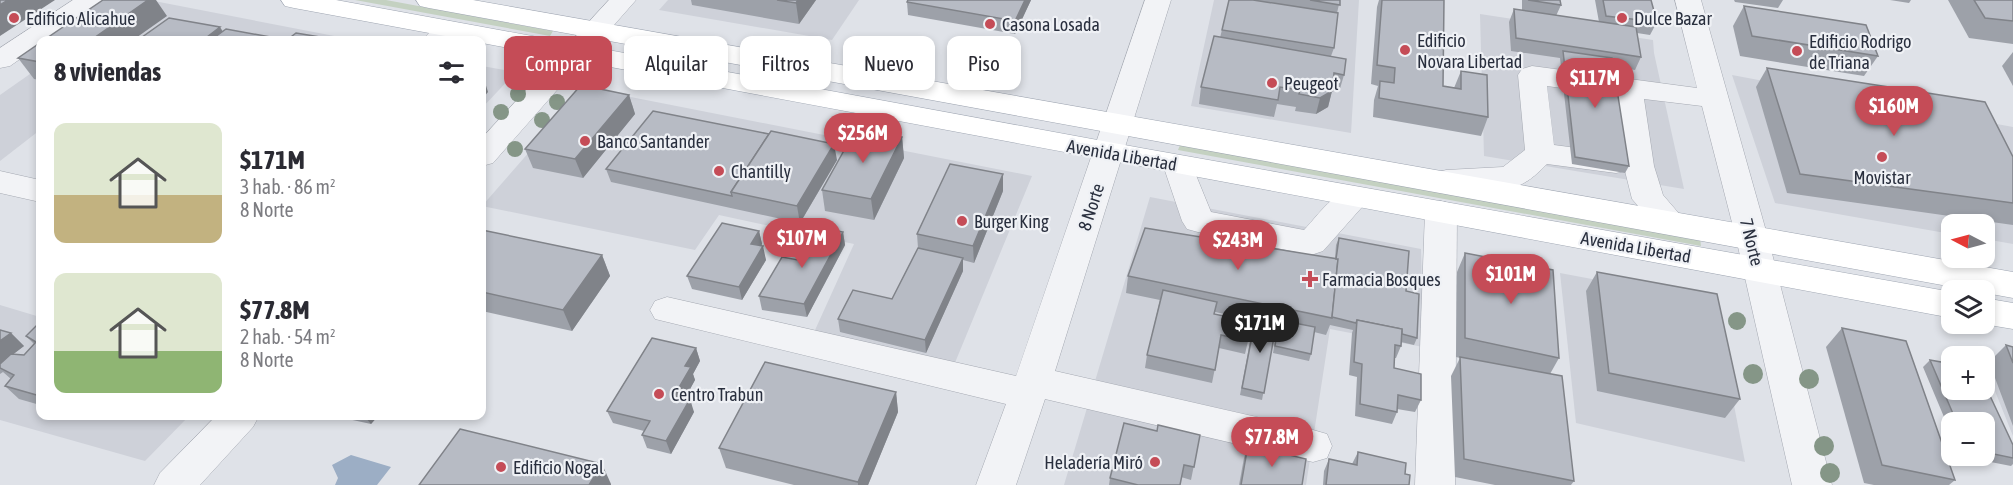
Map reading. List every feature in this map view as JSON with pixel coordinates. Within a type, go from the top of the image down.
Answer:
[{"type":"main road","name":"Avenida Libertad","points":[[294,0],[442,35]]},
{"type":"main road","name":"Avenida Libertad","points":[[429,0],[596,30],[1114,138],[1178,165],[1356,197],[1442,197],[1672,224],[1755,254],[1941,302]]},
{"type":"main road","name":"Avenida Libertad","points":[[486,41],[504,43]]},
{"type":"main road","name":"Avenida Libertad","points":[[612,58],[1114,138],[1755,254],[2013,285]]},
{"type":"main road","points":[[1995,313],[2013,316]]},
{"type":"street","points":[[36,36],[91,0]]},
{"type":"street","points":[[591,36],[623,0]]},
{"type":"street","name":"8 Norte","points":[[996,485],[1031,387],[1158,0]]},
{"type":"street","name":"7 Norte","points":[[1688,0],[1755,254],[1812,485]]},
{"type":"street","points":[[0,60],[36,36]]},
{"type":"street","points":[[1540,153],[1532,75],[1714,99]]},
{"type":"street","points":[[1628,89],[1639,166],[1648,199],[1672,224]]},
{"type":"street","points":[[486,152],[542,90]]},
{"type":"street","points":[[1540,153],[1639,166]]},
{"type":"street","points":[[1435,485],[1442,197],[1510,177],[1540,153]]},
{"type":"street","points":[[1178,165],[1198,221],[1311,243],[1356,197]]},
{"type":"street","points":[[0,182],[36,190]]},
{"type":"street","points":[[667,310],[1313,446]]},
{"type":"street","points":[[174,485],[236,420]]},
{"type":"shaded area","points":[[140,0],[149,0],[334,36],[86,36]]},
{"type":"shaded area","points":[[668,0],[859,0],[832,40],[831,36],[809,36],[659,10]]},
{"type":"shaded area","points":[[1214,0],[1359,0],[1351,133],[1191,106]]},
{"type":"shaded area","points":[[1480,14],[1653,40],[1684,189],[1484,156]]},
{"type":"shaded area","points":[[486,67],[504,70],[504,85],[486,104]]},
{"type":"shaded area","points":[[36,70],[36,133],[0,161],[0,95]]},
{"type":"shaded area","name":"Movistar","points":[[1732,75],[2013,127],[2013,244],[1995,241],[1995,214],[1941,214],[1941,232],[1775,203]]},
{"type":"shaded area","points":[[583,90],[595,90],[1032,176],[952,370],[811,339],[854,244],[719,215],[695,250],[486,207],[486,201]]},
{"type":"shaded area","points":[[1150,197],[1421,249],[1423,347],[1330,329],[1306,485],[1064,485]]},
{"type":"shaded area","points":[[1560,273],[1714,302],[1745,462],[1576,423]]},
{"type":"shaded area","points":[[0,305],[36,316],[36,420],[185,420],[145,461],[0,420]]},
{"type":"shaded area","points":[[1995,357],[2013,360],[2013,436],[1995,391]]},
{"type":"green space","points":[[355,0],[386,0],[553,31],[550,36]]},
{"type":"green space","points":[[1180,145],[1700,237],[1701,246],[1178,150]]},
{"type":"water","points":[[351,455],[391,467],[377,485],[335,485],[338,478],[332,465]]},
{"type":"building","points":[[103,0],[148,0],[97,36],[50,36]]},
{"type":"building","points":[[777,0],[798,0],[796,3]]},
{"type":"building","points":[[908,0],[1025,0],[1015,21],[907,2]]},
{"type":"building","points":[[1229,0],[1253,0],[1338,13],[1334,48],[1222,30]]},
{"type":"building","points":[[1310,0],[1340,0],[1340,5]]},
{"type":"building","name":"Edificio Novara Libertad","points":[[1382,0],[1444,0],[1443,86],[1461,89],[1461,71],[1487,75],[1488,117],[1379,98],[1380,81],[1394,83],[1395,68],[1377,65]]},
{"type":"building","points":[[1528,0],[1560,0],[1561,5]]},
{"type":"building","points":[[1603,0],[1651,0],[1657,22],[1606,16]]},
{"type":"building","points":[[1974,0],[2013,0],[2013,21],[1985,18]]},
{"type":"building","points":[[1744,6],[1866,25],[1878,56],[1752,36]]},
{"type":"building","points":[[1514,9],[1636,27],[1641,57],[1516,38]]},
{"type":"building","points":[[169,18],[220,27],[208,36],[144,36]]},
{"type":"building","points":[[226,29],[265,36],[216,36]]},
{"type":"building","points":[[296,33],[314,36],[292,36]]},
{"type":"building","name":"Peugeot","points":[[1214,36],[1346,59],[1344,75],[1334,73],[1332,91],[1320,98],[1299,94],[1300,90],[1280,87],[1278,100],[1201,87]]},
{"type":"building","points":[[36,46],[36,61],[18,58]]},
{"type":"building","points":[[1563,51],[1612,58],[1629,166],[1575,157]]},
{"type":"building","name":"Movistar","points":[[1767,68],[1985,102],[2013,157],[2013,203],[1800,174]]},
{"type":"building","points":[[577,90],[605,90],[629,95],[575,159],[525,149]]},
{"type":"building","points":[[653,111],[769,134],[731,192],[732,196],[606,169]]},
{"type":"building","points":[[856,129],[902,137],[871,199],[822,190]]},
{"type":"building","points":[[771,131],[834,144],[797,206],[731,192]]},
{"type":"building","name":"Burger King","points":[[950,164],[1003,174],[973,246],[917,234]]},
{"type":"building","points":[[722,223],[759,231],[751,244],[763,246],[739,287],[687,276]]},
{"type":"building","points":[[817,227],[843,232],[804,304],[759,296],[782,257],[798,260]]},
{"type":"building","points":[[1145,228],[1338,259],[1332,318],[1128,276]]},
{"type":"building","points":[[486,231],[602,255],[563,310],[486,293]]},
{"type":"building","points":[[1339,238],[1409,251],[1406,291],[1419,294],[1417,338],[1402,334],[1402,329],[1357,320],[1356,323],[1332,317]]},
{"type":"building","points":[[918,248],[963,258],[925,340],[838,319],[853,290],[892,299]]},
{"type":"building","points":[[1465,253],[1553,270],[1559,358],[1465,338]]},
{"type":"building","points":[[1597,272],[1717,294],[1740,399],[1609,373]]},
{"type":"building","points":[[1163,290],[1217,302],[1214,314],[1252,322],[1248,341],[1221,335],[1215,370],[1147,355]]},
{"type":"building","points":[[1256,315],[1277,320],[1264,393],[1242,388]]},
{"type":"building","points":[[1279,320],[1315,327],[1311,354],[1275,346]]},
{"type":"building","points":[[1357,320],[1402,329],[1401,346],[1395,345],[1394,368],[1421,374],[1421,400],[1398,395],[1397,412],[1360,404],[1362,364],[1354,362]]},
{"type":"building","points":[[36,326],[36,342],[26,336]]},
{"type":"building","points":[[1842,328],[1906,341],[1941,440],[1941,466],[1950,466],[1955,480],[1882,465]]},
{"type":"building","points":[[0,330],[11,333],[0,341]]},
{"type":"building","name":"Centro Trabun","points":[[652,338],[696,348],[685,366],[691,367],[674,396],[690,399],[666,441],[642,435],[650,421],[607,411]]},
{"type":"building","points":[[36,342],[36,395],[5,386],[14,375],[0,368],[0,364],[11,354],[24,355]]},
{"type":"building","points":[[2006,345],[2013,347],[2013,363]]},
{"type":"building","points":[[1460,357],[1562,376],[1574,481],[1464,459]]},
{"type":"building","points":[[1930,360],[1941,362],[1941,386]]},
{"type":"building","points":[[765,362],[896,392],[858,482],[719,448]]},
{"type":"building","points":[[1947,400],[1992,400],[2013,445],[2013,458],[1995,454],[1995,412],[1952,412]]},
{"type":"building","name":"Heladería Miró","points":[[1124,423],[1157,431],[1158,425],[1200,435],[1194,467],[1184,465],[1180,485],[1138,485],[1110,478]]},
{"type":"building","points":[[460,429],[602,464],[589,485],[419,485]]},
{"type":"building","points":[[1248,445],[1306,459],[1302,485],[1241,485]]},
{"type":"building","points":[[1358,452],[1406,463],[1405,474],[1410,475],[1409,485],[1326,485],[1329,459],[1357,465]]},
{"type":"place","name":"Edificio Alicahue","points":[[14,18]]},
{"type":"place","name":"Dulce Bazar","points":[[1622,18]]},
{"type":"place","name":"Casona Losada","points":[[990,24]]},
{"type":"place","name":"Edificio Novara Libertad","points":[[1405,50]]},
{"type":"place","name":"Edificio Rodrigo de Triana","points":[[1797,51]]},
{"type":"place","name":"Peugeot","points":[[1272,83]]},
{"type":"place","name":"Banco Santander","points":[[585,141]]},
{"type":"place","name":"Movistar","points":[[1882,157]]},
{"type":"place","name":"Chantilly","points":[[719,171]]},
{"type":"place","name":"Burger King","points":[[962,221]]},
{"type":"place","name":"Farmacia Bosques","points":[[1310,279]]},
{"type":"place","name":"Centro Trabun","points":[[659,394]]},
{"type":"place","name":"Heladería Miró","points":[[1155,462]]},
{"type":"place","name":"Edificio Nogal","points":[[501,467]]}]
